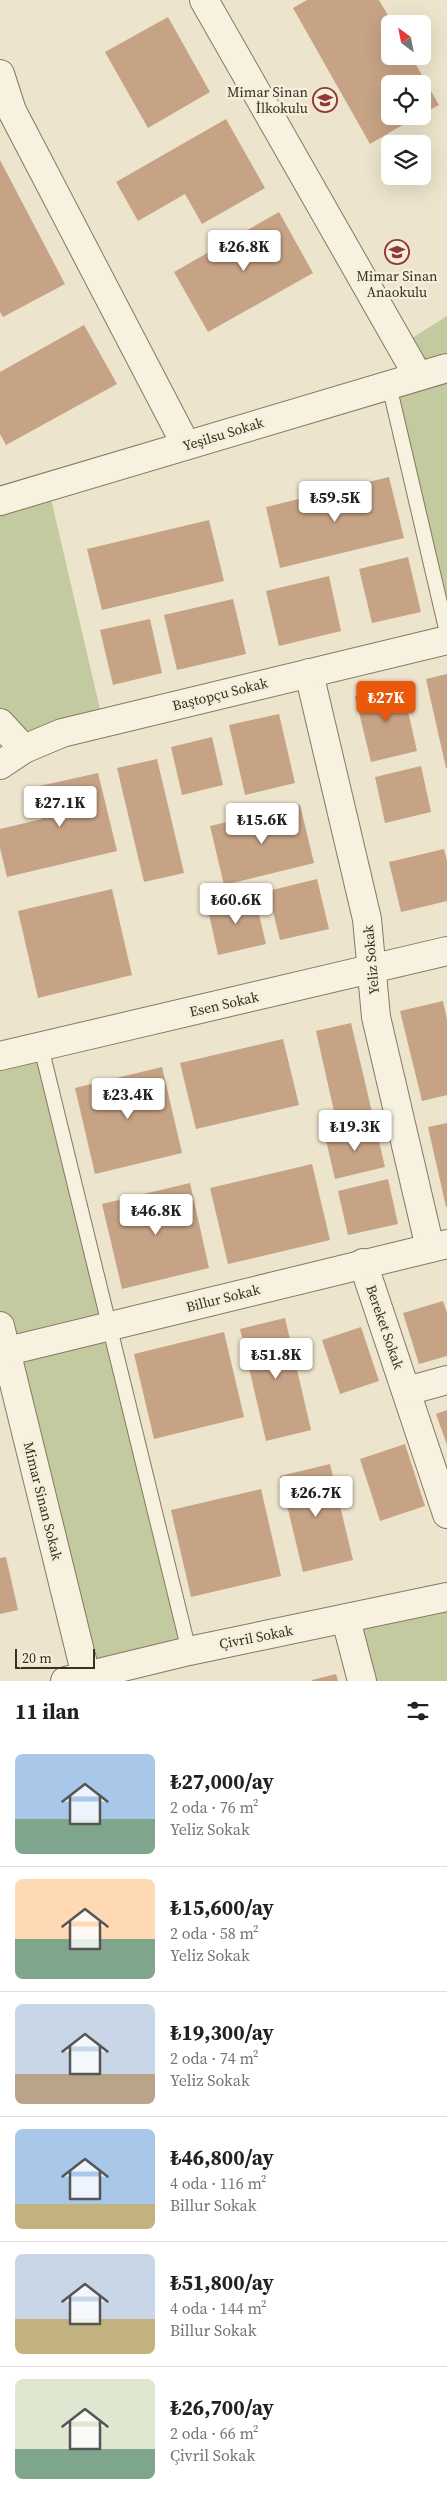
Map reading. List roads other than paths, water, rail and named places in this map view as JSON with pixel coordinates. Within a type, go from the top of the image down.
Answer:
[{"type":"street","points":[[204,0],[418,376]]},
{"type":"street","points":[[0,74],[12,111],[186,445]]},
{"type":"street","name":"Yeşilsu Sokak","points":[[0,501],[447,368]]},
{"type":"street","name":"Baştopçu Sokak","points":[[0,765],[24,749],[62,733],[86,726],[447,640]]},
{"type":"street","name":"Yeliz Sokak","points":[[309,672],[367,919],[376,1017],[438,1246]]},
{"type":"street","points":[[0,723],[24,749]]},
{"type":"street","name":"Esen Sokak","points":[[0,1056],[447,950]]},
{"type":"street","name":"Billur Sokak","points":[[2,1344],[109,1326],[438,1246]]},
{"type":"street","name":"Bereket Sokak","points":[[363,1263],[447,1514]]},
{"type":"street","name":"Mimar Sinan Sokak","points":[[2,1344],[76,1678]]},
{"type":"street","points":[[407,1391],[447,1380]]},
{"type":"street","name":"Çivril Sokak","points":[[76,1678],[189,1651],[447,1598]]},
{"type":"street","points":[[346,1620],[362,1681]]},
{"type":"lane","points":[[390,385],[447,633]]},
{"type":"lane","points":[[41,1047],[189,1651]]},
{"type":"place","name":"Mimar Sinan İlkokulu","points":[[325,100]]},
{"type":"place","name":"Mimar Sinan Anaokulu","points":[[397,252]]}]
